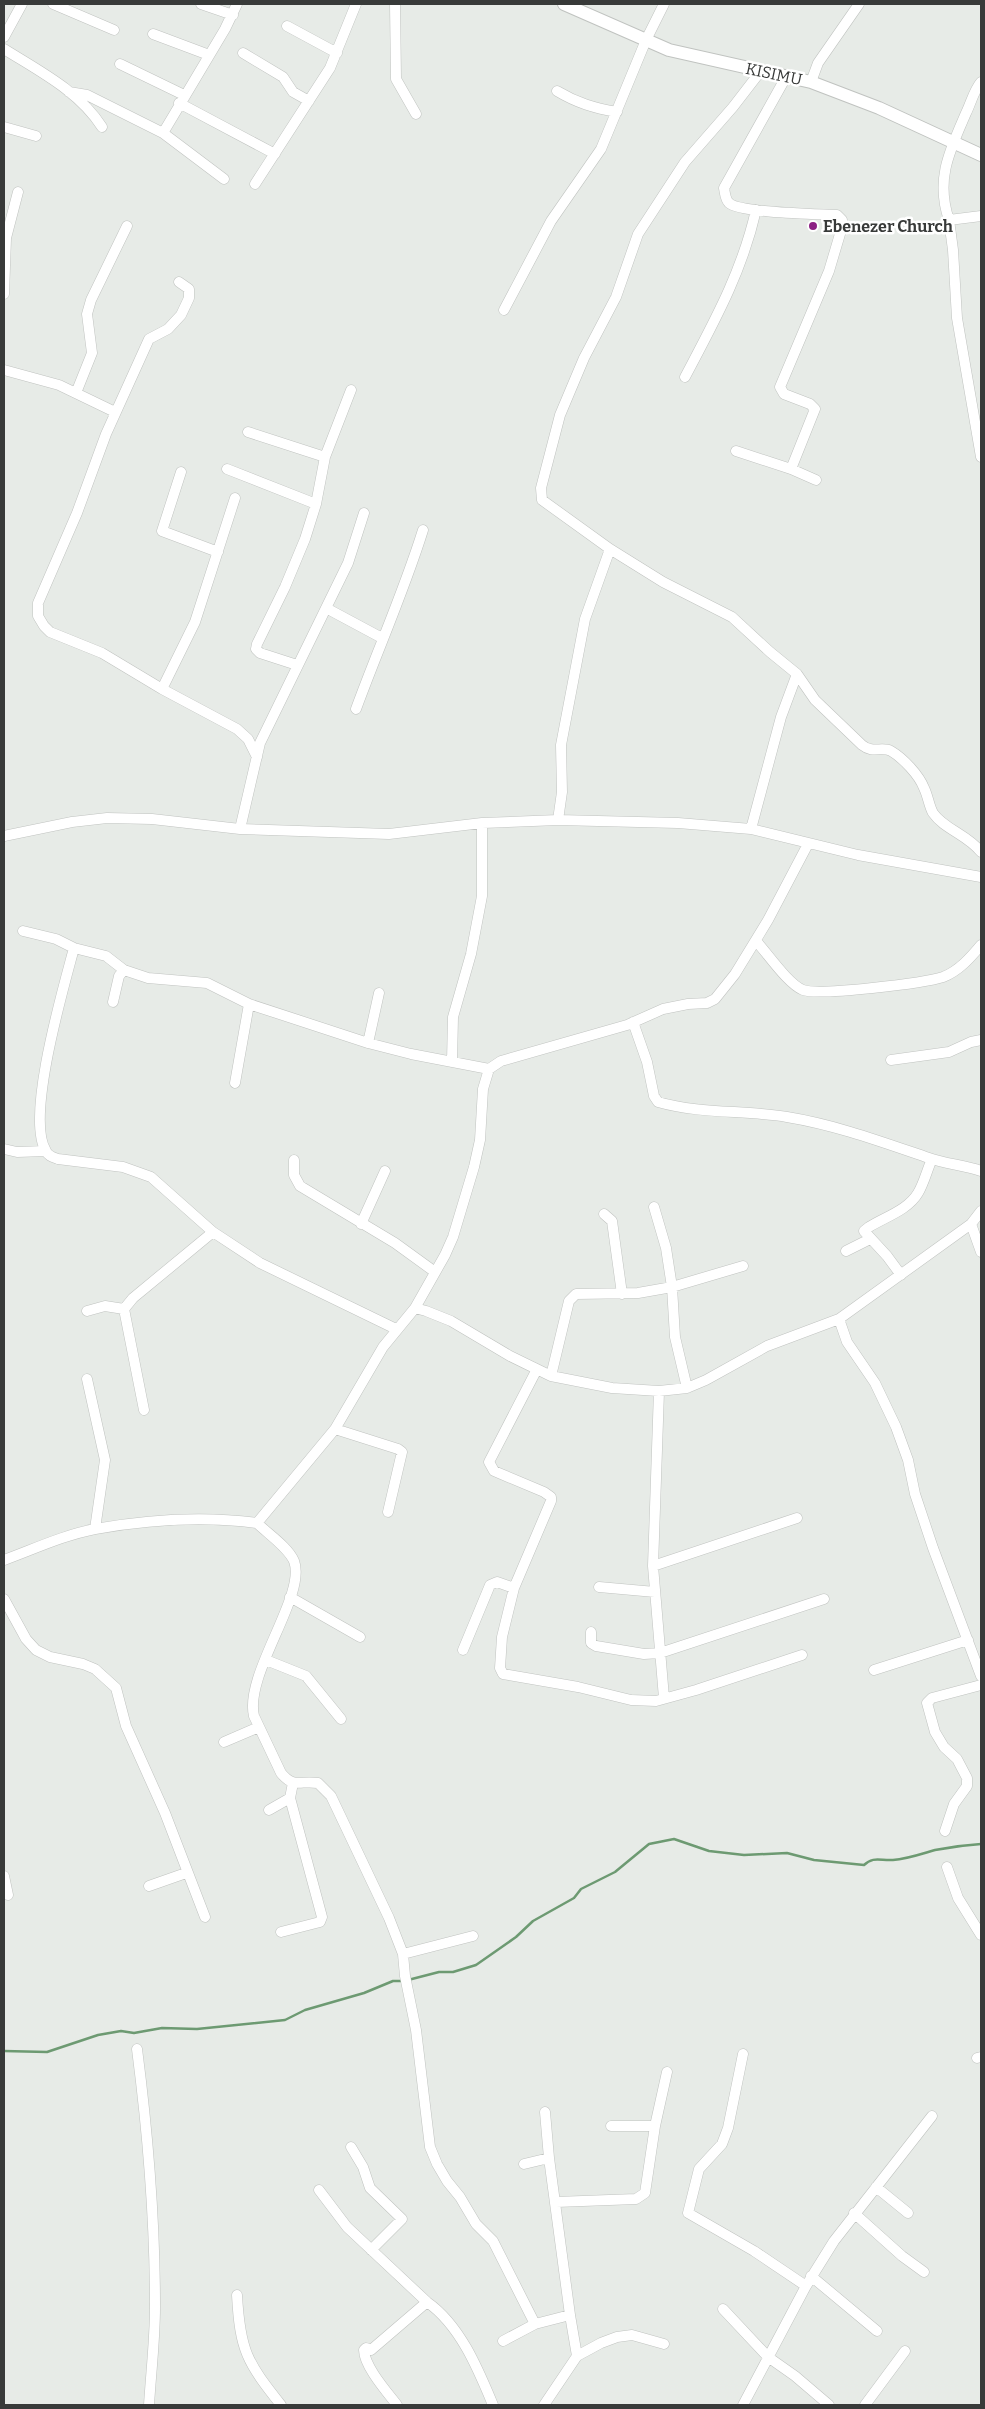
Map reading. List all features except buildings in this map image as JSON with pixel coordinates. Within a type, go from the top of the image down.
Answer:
[{"type":"street","points":[[4,37],[22,4]]},
{"type":"street","points":[[53,4],[114,30]]},
{"type":"street","points":[[201,4],[233,16]]},
{"type":"street","points":[[163,133],[233,16],[237,4]]},
{"type":"street","points":[[255,184],[338,53],[356,4]]},
{"type":"street","points":[[395,4],[396,79],[416,114]]},
{"type":"street","name":"KISIMU","points":[[564,4],[669,50],[811,82],[879,108],[981,155]]},
{"type":"street","points":[[504,310],[551,221],[595,160],[646,40],[664,4]]},
{"type":"street","points":[[811,82],[818,63],[860,4]]},
{"type":"street","points":[[287,26],[338,53]]},
{"type":"street","points":[[153,34],[209,55]]},
{"type":"street","points":[[4,49],[87,106],[102,127]]},
{"type":"street","points":[[243,53],[283,77],[293,92],[309,101]]},
{"type":"street","points":[[120,64],[275,154]]},
{"type":"street","points":[[760,72],[734,107],[685,162],[649,215],[632,247],[616,297],[584,358],[560,414],[541,488],[542,500],[610,549],[663,582],[732,617],[797,674],[815,700],[862,745],[871,750],[887,749],[902,761],[924,786],[933,813],[940,821],[968,838],[981,852]]},
{"type":"street","points":[[786,77],[724,188],[725,196],[730,204],[756,210],[838,215],[842,220],[829,272],[780,387],[784,394],[810,404],[815,409],[791,469]]},
{"type":"street","points":[[981,82],[954,141],[945,167],[942,188],[943,202],[954,250],[958,318],[981,458]]},
{"type":"street","points":[[557,91],[573,101],[590,107],[617,112]]},
{"type":"street","points":[[69,92],[87,95],[163,133],[224,179]]},
{"type":"street","points":[[4,127],[36,136]]},
{"type":"street","points":[[4,294],[5,237],[18,192]]},
{"type":"street","points":[[685,378],[738,272],[748,246],[756,210]]},
{"type":"street","points":[[948,220],[981,216]]},
{"type":"street","points":[[76,393],[92,353],[87,314],[91,300],[128,226]]},
{"type":"street","points":[[179,282],[189,289],[189,298],[181,315],[168,330],[149,339],[115,412],[77,513],[38,603],[38,616],[50,632],[102,653],[162,689],[237,729],[248,739],[257,757]]},
{"type":"street","points":[[4,370],[59,385],[115,412]]},
{"type":"street","points":[[297,665],[260,653],[256,649],[306,539],[316,504],[325,457],[351,390]]},
{"type":"street","points":[[248,432],[325,457]]},
{"type":"street","points":[[736,451],[791,469],[816,480]]},
{"type":"street","points":[[226,469],[316,504]]},
{"type":"street","points":[[181,472],[162,531],[218,552]]},
{"type":"street","points":[[162,689],[195,622],[235,498]]},
{"type":"street","points":[[240,829],[260,742],[348,563],[364,513]]},
{"type":"street","points":[[356,709],[382,638],[408,578],[423,530]]},
{"type":"street","points":[[558,820],[562,792],[561,744],[585,619],[610,549]]},
{"type":"street","points":[[326,608],[382,638]]},
{"type":"street","points":[[750,829],[782,717],[797,674]]},
{"type":"street","points":[[4,836],[72,822],[107,818],[152,819],[240,829],[389,834],[482,823],[558,820],[706,824],[750,829],[858,855],[981,877]]},
{"type":"street","points":[[452,1062],[453,1017],[472,954],[481,903],[482,823]]},
{"type":"street","points":[[257,1523],[335,1429],[373,1363],[396,1329],[415,1308],[453,1237],[480,1140],[483,1090],[489,1069],[501,1060],[633,1022],[663,1009],[688,1004],[707,1003],[715,999],[731,980],[756,941],[808,844]]},
{"type":"street","points":[[23,931],[56,940],[74,948],[106,956],[124,970],[148,978],[207,983],[249,1004],[368,1043],[411,1054],[489,1069]]},
{"type":"street","points":[[756,941],[794,985],[806,991],[858,989],[944,976],[966,962],[981,945]]},
{"type":"street","points":[[74,948],[52,1037],[40,1100],[41,1131],[45,1150],[50,1156],[58,1159],[123,1167],[151,1177],[213,1232],[260,1263],[396,1329]]},
{"type":"street","points":[[113,1002],[119,976],[124,970]]},
{"type":"street","points":[[368,1043],[379,993]]},
{"type":"street","points":[[235,1083],[249,1004]]},
{"type":"street","points":[[633,1022],[647,1062],[654,1096],[658,1102],[706,1110],[785,1116],[829,1125],[932,1159],[981,1171]]},
{"type":"street","points":[[891,1060],[949,1052],[971,1042],[981,1040]]},
{"type":"street","points":[[4,1149],[17,1152],[45,1150]]},
{"type":"street","points":[[900,1275],[887,1256],[865,1234],[866,1229],[903,1208],[918,1193],[932,1159]]},
{"type":"street","points":[[294,1160],[294,1175],[300,1186],[395,1243],[435,1272]]},
{"type":"street","points":[[361,1224],[385,1171]]},
{"type":"street","points":[[654,1207],[666,1248],[672,1287],[675,1337],[687,1388]]},
{"type":"street","points":[[415,1308],[426,1310],[451,1321],[536,1371],[551,1376],[612,1388],[659,1391],[687,1388],[706,1380],[767,1346],[839,1319],[971,1224],[981,1210]]},
{"type":"street","points":[[604,1214],[612,1221],[622,1294]]},
{"type":"street","points":[[971,1224],[981,1252]]},
{"type":"street","points":[[124,1309],[133,1298],[213,1232]]},
{"type":"street","points":[[846,1251],[870,1239]]},
{"type":"street","points":[[551,1376],[569,1301],[572,1296],[580,1293],[622,1294],[672,1287],[743,1266]]},
{"type":"street","points":[[87,1312],[105,1306],[124,1309]]},
{"type":"street","points":[[124,1309],[144,1410]]},
{"type":"street","points":[[839,1319],[847,1342],[875,1383],[896,1427],[908,1460],[915,1494],[933,1548],[981,1676]]},
{"type":"street","points":[[536,1371],[489,1462],[494,1471],[544,1492],[551,1498],[550,1507],[514,1588],[502,1637],[500,1668],[502,1674],[578,1687],[642,1702],[664,1698],[802,1655]]},
{"type":"street","points":[[87,1379],[104,1460],[95,1529]]},
{"type":"street","points":[[659,1391],[653,1566],[664,1698]]},
{"type":"street","points":[[335,1429],[398,1449],[402,1452],[388,1512]]},
{"type":"street","points":[[653,1566],[797,1518]]},
{"type":"street","points":[[4,1560],[95,1529],[175,1521],[239,1520],[257,1523],[293,1559],[296,1574],[290,1597],[252,1696],[252,1706],[259,1727],[281,1773],[293,1784],[318,1783],[331,1796],[389,1918],[403,1954],[416,2030],[430,2146],[437,2164],[447,2181],[460,2197],[476,2224],[493,2241],[535,2324]]},
{"type":"street","points":[[462,1650],[490,1584],[497,1582],[514,1588]]},
{"type":"street","points":[[599,1587],[655,1592]]},
{"type":"street","points":[[290,1597],[360,1637]]},
{"type":"street","points":[[4,1599],[26,1639],[36,1650],[50,1657],[83,1664],[95,1669],[116,1688],[126,1726],[165,1814],[205,1918]]},
{"type":"street","points":[[592,1632],[591,1643],[596,1646],[644,1654],[660,1653],[824,1599]]},
{"type":"street","points":[[874,1670],[968,1640]]},
{"type":"street","points":[[266,1660],[306,1676],[341,1719]]},
{"type":"street","points":[[945,1831],[954,1804],[967,1786],[967,1778],[957,1759],[944,1747],[934,1732],[927,1704],[932,1698],[981,1685]]},
{"type":"street","points":[[224,1742],[259,1727]]},
{"type":"street","points":[[281,1932],[320,1922],[322,1917],[290,1798],[293,1784]]},
{"type":"street","points":[[269,1810],[290,1798]]},
{"type":"street","points":[[947,1867],[958,1898],[981,1935]]},
{"type":"street","points":[[149,1886],[186,1872]]},
{"type":"street","points":[[4,1876],[8,1895]]},
{"type":"street","points":[[403,1954],[473,1936]]},
{"type":"street","points":[[137,2049],[148,2153],[154,2244],[155,2312],[149,2405]]},
{"type":"street","points":[[743,2054],[728,2128],[722,2144],[699,2169],[688,2213],[809,2281],[877,2331]]},
{"type":"street","points":[[556,2202],[636,2199],[642,2196],[648,2187],[655,2126],[667,2072]]},
{"type":"street","points":[[545,2112],[549,2158],[577,2356]]},
{"type":"street","points":[[743,2405],[809,2281],[854,2213],[932,2116]]},
{"type":"street","points":[[611,2126],[655,2126]]},
{"type":"street","points":[[351,2147],[363,2167],[370,2188],[402,2219],[372,2250]]},
{"type":"street","points":[[524,2164],[549,2158]]},
{"type":"street","points":[[876,2187],[908,2213]]},
{"type":"street","points":[[319,2190],[347,2227],[434,2307],[460,2339],[475,2362],[493,2405]]},
{"type":"street","points":[[854,2213],[902,2256],[924,2272]]},
{"type":"street","points":[[237,2295],[239,2326],[248,2360],[281,2405]]},
{"type":"street","points":[[397,2405],[374,2375],[364,2356],[364,2350],[366,2348],[371,2350],[427,2302]]},
{"type":"street","points":[[724,2309],[768,2357],[795,2376],[828,2405]]},
{"type":"street","points":[[503,2341],[535,2324],[570,2315]]},
{"type":"street","points":[[544,2405],[577,2356],[601,2343],[617,2337],[642,2337],[664,2344]]},
{"type":"street","points":[[865,2405],[905,2351]]},
{"type":"waterway","points":[[408,1980],[439,1972],[453,1972],[476,1965],[516,1937],[533,1921],[574,1898],[581,1889],[615,1872],[649,1844],[674,1839],[709,1851],[744,1855],[787,1853],[814,1860],[864,1865],[874,1860],[898,1859],[935,1850],[981,1844]]},
{"type":"waterway","points":[[4,2051],[47,2052],[98,2035],[121,2031],[134,2033],[162,2028],[197,2029],[285,2020],[305,2010],[364,1993],[393,1981],[402,1981]]},
{"type":"place","name":"Ebenezer Church","points":[[813,226]]}]
